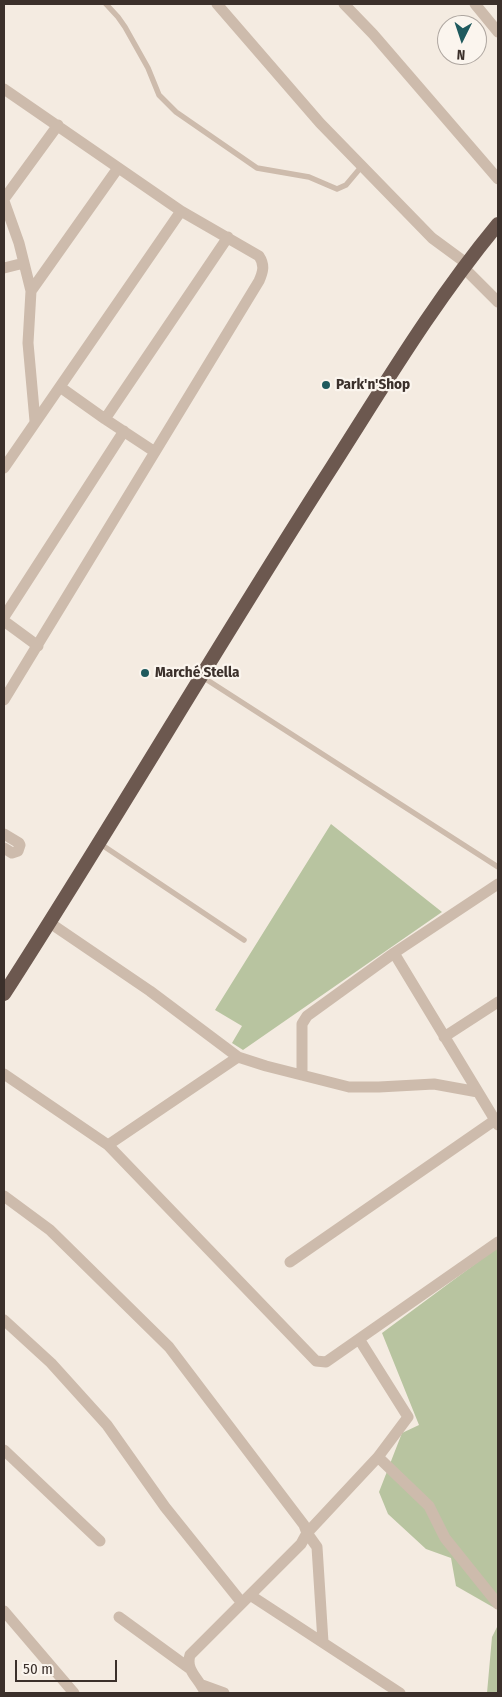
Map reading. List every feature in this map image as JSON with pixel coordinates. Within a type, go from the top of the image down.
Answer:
[{"type":"highway","points":[[4,994],[50,924],[310,501],[436,306],[465,265],[498,224]]},
{"type":"street","points":[[217,4],[320,123],[432,238],[465,265],[498,302]]},
{"type":"street","points":[[344,4],[373,34],[498,179]]},
{"type":"street","points":[[475,4],[498,32]]},
{"type":"street","points":[[4,89],[181,212],[259,256],[262,261],[263,270],[259,281],[4,700]]},
{"type":"street","points":[[35,421],[28,343],[30,291],[19,243],[4,200],[58,125]]},
{"type":"street","points":[[30,291],[118,168]]},
{"type":"street","points":[[4,468],[181,212]]},
{"type":"street","points":[[105,419],[228,237]]},
{"type":"street","points":[[4,268],[24,263]]},
{"type":"street","points":[[60,387],[156,452]]},
{"type":"street","points":[[4,617],[124,431]]},
{"type":"street","points":[[4,621],[38,646]]},
{"type":"street","points":[[4,834],[20,845],[18,851],[12,853],[4,848]]},
{"type":"street","points":[[302,1075],[302,1024],[307,1016],[394,953],[498,884]]},
{"type":"street","points":[[50,924],[150,991],[238,1057],[349,1087],[434,1084],[478,1092]]},
{"type":"street","points":[[290,1262],[497,1121],[394,953]]},
{"type":"street","points":[[444,1037],[498,1002]]},
{"type":"street","points":[[108,1145],[238,1057]]},
{"type":"street","points":[[4,1074],[108,1145],[316,1361],[326,1362],[498,1242]]},
{"type":"street","points":[[4,1196],[50,1230],[169,1348],[304,1525],[317,1547],[323,1642]]},
{"type":"street","points":[[4,1320],[51,1363],[108,1425],[165,1507],[246,1599],[323,1642],[400,1693]]},
{"type":"street","points":[[189,1668],[190,1655],[301,1544],[307,1533],[378,1457],[408,1417],[359,1339]]},
{"type":"street","points":[[4,1450],[100,1541]]},
{"type":"street","points":[[378,1457],[429,1506],[445,1538],[498,1604]]},
{"type":"street","points":[[4,1611],[74,1693]]},
{"type":"street","points":[[119,1617],[189,1668],[203,1689],[224,1693]]},
{"type":"lane","points":[[106,4],[125,28],[148,68],[159,95],[176,112],[258,168],[309,177],[337,189],[346,185],[362,166]]},
{"type":"lane","points":[[202,676],[498,867]]},
{"type":"lane","points":[[99,843],[244,940]]},
{"type":"green space","points":[[331,824],[442,912],[243,1050],[232,1043],[242,1026],[215,1010]]},
{"type":"green space","points":[[498,1247],[498,1610],[456,1586],[451,1558],[426,1549],[388,1514],[379,1492],[402,1433],[419,1425],[382,1333]]},
{"type":"green space","points":[[498,1625],[498,1693],[487,1693],[492,1637]]},
{"type":"place","name":"Park'n'Shop","points":[[326,385]]},
{"type":"place","name":"Marché Stella","points":[[145,673]]}]
